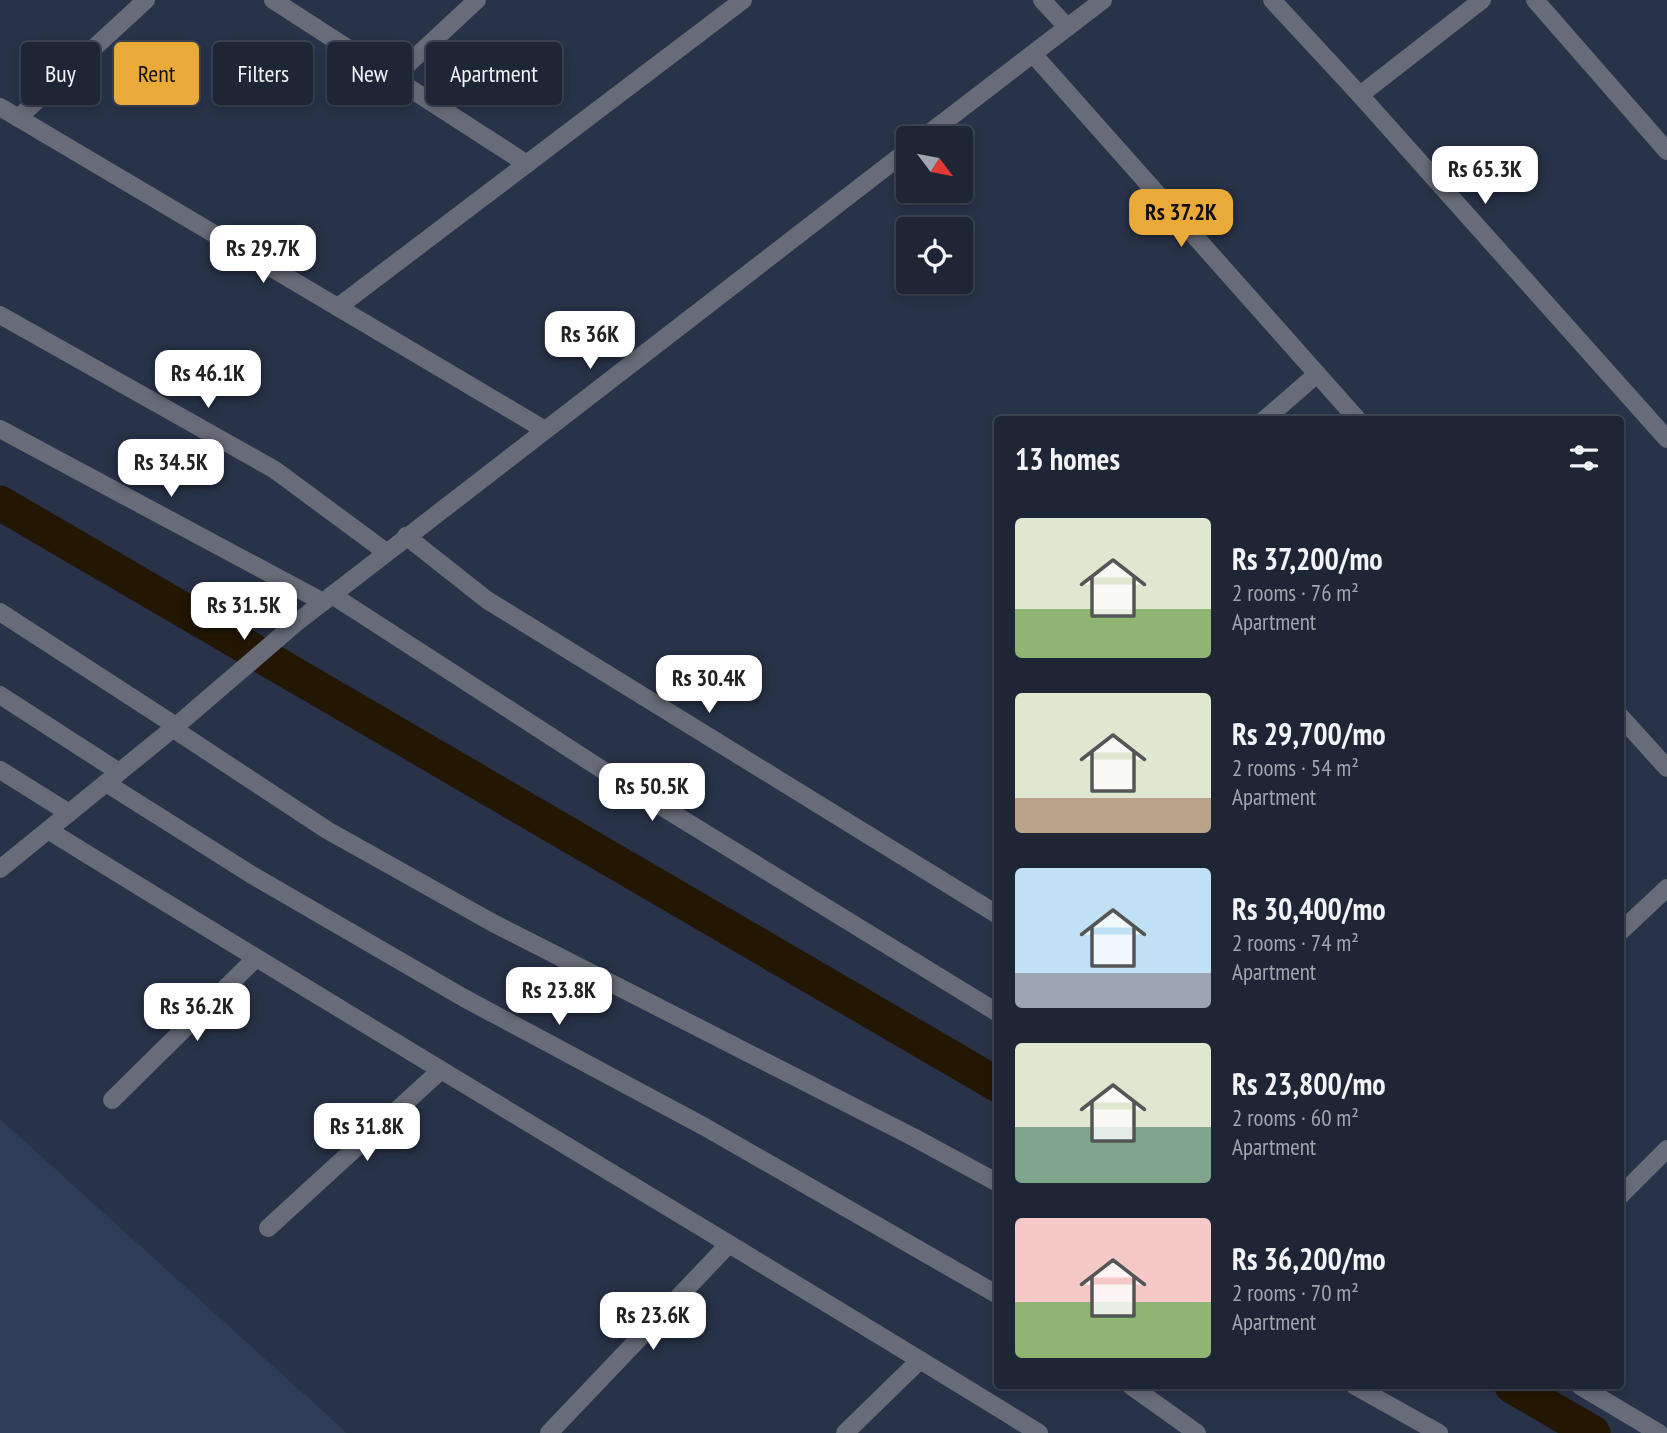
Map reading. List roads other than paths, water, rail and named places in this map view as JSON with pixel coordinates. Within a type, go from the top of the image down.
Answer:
[{"type":"street","points":[[18,118],[146,0]]},
{"type":"street","points":[[273,0],[338,42]]},
{"type":"street","points":[[412,60],[477,0]]},
{"type":"street","points":[[338,307],[743,0]]},
{"type":"street","points":[[1042,0],[1067,27]]},
{"type":"street","points":[[939,126],[1103,0]]},
{"type":"street","points":[[1272,0],[1665,433]]},
{"type":"street","points":[[1360,95],[1482,0]]},
{"type":"street","points":[[1535,0],[1667,151]]},
{"type":"street","points":[[1033,54],[1355,416]]},
{"type":"street","points":[[412,90],[527,164]]},
{"type":"street","points":[[0,107],[545,430]]},
{"type":"street","points":[[0,869],[296,623],[896,159]]},
{"type":"street","points":[[0,315],[275,470],[386,552]]},
{"type":"street","points":[[1269,416],[1317,373]]},
{"type":"street","points":[[0,429],[328,598],[994,1011]]},
{"type":"street","points":[[407,536],[487,600],[994,913]]},
{"type":"street","points":[[0,612],[327,830],[494,923],[994,1181]]},
{"type":"street","points":[[0,695],[112,778],[253,875],[464,998],[705,1127],[994,1293]]},
{"type":"street","points":[[1624,720],[1667,768]]},
{"type":"street","points":[[0,770],[69,813]]},
{"type":"street","points":[[48,830],[255,959],[1040,1433]]},
{"type":"street","points":[[1624,928],[1667,888]]},
{"type":"street","points":[[112,1100],[255,959]]},
{"type":"street","points":[[268,1228],[441,1070]]},
{"type":"street","points":[[1624,1192],[1667,1149]]},
{"type":"street","points":[[549,1433],[729,1244]]},
{"type":"street","points":[[845,1433],[920,1360]]},
{"type":"street","points":[[1135,1389],[1197,1433]]},
{"type":"street","points":[[1359,1389],[1439,1433]]},
{"type":"street","points":[[1585,1389],[1659,1433]]},
{"type":"waterway","points":[[0,503],[994,1083]]},
{"type":"waterway","points":[[1517,1389],[1593,1433]]}]
